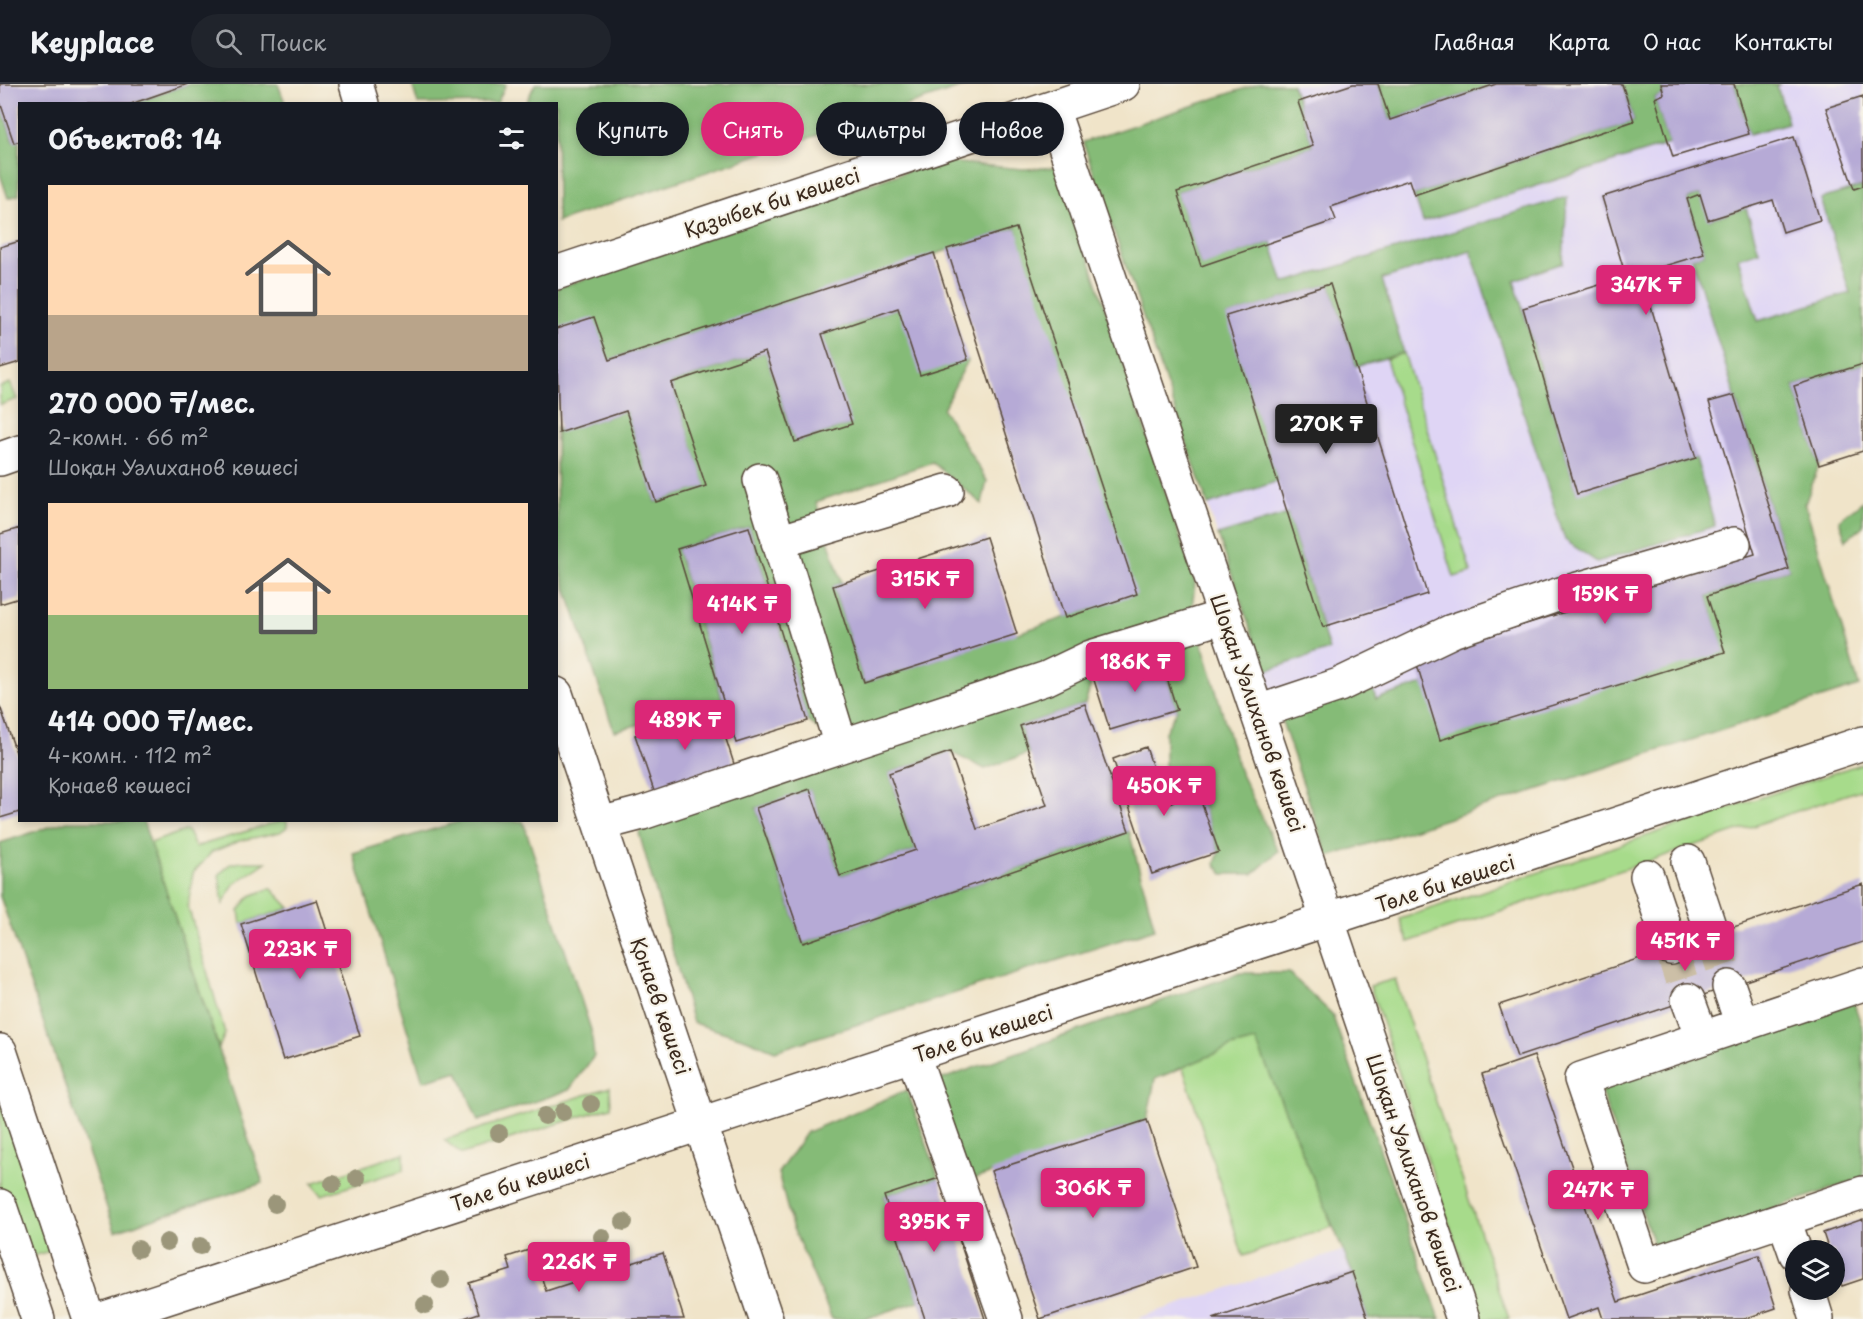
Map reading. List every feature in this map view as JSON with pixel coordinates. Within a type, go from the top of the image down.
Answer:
[{"type":"street","points":[[356,84],[361,102]]},
{"type":"street","name":"Қазыбек би көшесі","points":[[1064,104],[1123,84]]},
{"type":"street","name":"Қазыбек би көшесі","points":[[558,272],[959,139]]},
{"type":"street","name":"Шоқан Уәлиханов көшесі","points":[[1064,143],[1463,1319]]},
{"type":"street","points":[[0,459],[18,453]]},
{"type":"street","points":[[760,480],[841,746]]},
{"type":"street","points":[[778,542],[947,491]]},
{"type":"street","points":[[1258,712],[1339,685],[1452,631],[1557,595],[1734,544]]},
{"type":"street","points":[[600,824],[642,813],[1047,678],[1091,657],[1225,616]]},
{"type":"street","name":"Қонаев көшесі","points":[[558,700],[766,1319]]},
{"type":"street","name":"Төле би көшесі","points":[[102,1319],[1329,921],[1863,743]]},
{"type":"street","points":[[1688,862],[1712,935]]},
{"type":"street","points":[[1647,876],[1671,948]]},
{"type":"street","points":[[1863,984],[1581,1079],[1644,1266],[1863,1193]]},
{"type":"street","points":[[1729,987],[1742,1024]]},
{"type":"street","points":[[1688,1000],[1702,1038]]},
{"type":"street","points":[[0,1051],[89,1319]]},
{"type":"street","points":[[913,1055],[1006,1319]]},
{"type":"street","points":[[0,1206],[38,1319]]},
{"type":"street","points":[[1784,1220],[1791,1240]]},
{"type":"street","points":[[1811,1300],[1817,1319]]},
{"type":"shaded area","points":[[1258,84],[1863,84],[1863,364],[1737,404],[1828,695],[1328,857],[1083,142]]},
{"type":"shaded area","points":[[1345,1250],[1368,1319],[1134,1319]]},
{"type":"green space","points":[[189,84],[278,84],[285,102],[137,102]]},
{"type":"green space","points":[[412,84],[506,84],[497,102],[417,102]]},
{"type":"green space","points":[[535,84],[971,84],[917,102],[816,102],[816,136],[804,140],[804,102],[701,102],[701,156],[755,156],[558,222],[558,102],[526,102]]},
{"type":"green space","points":[[1258,84],[1292,84],[1313,146],[1177,192],[1201,265],[1271,242],[1284,283],[1567,197],[1563,263],[1514,280],[1577,493],[1696,458],[1715,526],[1597,562],[1565,540],[1471,251],[1382,279],[1404,353],[1356,366],[1330,284],[1227,316],[1278,481],[1208,505],[1083,142]]},
{"type":"green space","points":[[1378,84],[1496,84],[1390,120]]},
{"type":"green space","points":[[1622,84],[1661,84],[1664,94],[1655,98],[1669,144],[1423,222],[1414,195],[1634,121]]},
{"type":"green space","points":[[1734,84],[1781,84],[1777,86],[1788,123],[1749,134]]},
{"type":"green space","points":[[0,102],[13,142],[18,141],[18,195],[8,198],[0,174]]},
{"type":"green space","points":[[938,161],[1023,169],[1059,167],[1195,583],[1192,608],[1239,770],[1278,851],[1253,874],[1223,874],[1215,864],[1219,852],[1198,793],[1165,804],[1165,732],[1177,710],[1160,656],[1093,677],[1085,704],[1020,726],[1029,753],[985,769],[950,752],[889,773],[916,850],[840,876],[810,790],[756,808],[803,943],[1129,831],[1155,929],[775,1051],[746,1039],[693,1023],[639,833],[664,805],[841,746],[808,721],[749,527],[677,549],[723,702],[614,731],[558,564],[558,430],[559,432],[626,411],[656,502],[705,486],[671,383],[765,352],[795,442],[851,424],[822,334],[898,308],[968,360],[943,409],[987,481],[982,504],[932,462],[816,502],[842,583],[833,586],[864,683],[1091,609],[1016,228],[609,360],[558,330],[558,288]]},
{"type":"green space","points":[[1863,186],[1863,364],[1794,386],[1819,465],[1805,504],[1859,686],[1328,857],[1275,701],[1368,672],[1376,699],[1423,684],[1724,652],[1707,596],[1789,569],[1692,258],[1704,254],[1687,199],[1700,194],[1709,220],[1746,208],[1759,251],[1738,258],[1758,321],[1850,293],[1821,199]]},
{"type":"green space","points":[[1404,353],[1471,572],[1454,577],[1386,359]]},
{"type":"green space","points":[[10,383],[17,399],[0,405],[0,387]]},
{"type":"green space","points":[[1863,501],[1863,526],[1846,540],[1839,520]]},
{"type":"green space","points":[[1288,514],[1329,650],[1265,671],[1218,535]]},
{"type":"green space","points":[[1863,763],[1863,789],[1408,942],[1400,919]]},
{"type":"green space","points":[[64,822],[143,822],[263,1183],[115,1231],[0,896],[0,843]]},
{"type":"green space","points":[[277,822],[287,822],[287,827],[280,832],[239,841],[212,852],[193,873],[188,906],[225,1033],[219,1048],[150,843],[187,830],[195,847]]},
{"type":"green space","points":[[458,822],[523,822],[591,1030],[594,1056],[569,1090],[478,1121],[458,1071],[423,1081],[353,853]]},
{"type":"green space","points":[[266,862],[234,884],[223,904],[219,875],[230,864]]},
{"type":"green space","points":[[271,888],[290,908],[241,924],[239,911],[250,896]]},
{"type":"green space","points":[[1240,973],[1289,973],[1332,1014],[1440,1319],[1368,1319],[1352,1272],[1256,1041],[1231,1047],[1155,1079],[1147,1120],[966,1182],[937,1081]]},
{"type":"green space","points":[[1395,979],[1509,1319],[1481,1319],[1370,986]]},
{"type":"green space","points":[[1854,1003],[1863,1030],[1863,1178],[1655,1249],[1600,1089]]},
{"type":"green space","points":[[1265,1020],[1332,1227],[1243,1256],[1177,1049]]},
{"type":"green space","points":[[0,1051],[65,1246],[18,1261],[0,1206]]},
{"type":"green space","points":[[610,1087],[611,1107],[462,1154],[444,1140]]},
{"type":"green space","points":[[907,1090],[939,1178],[884,1196],[919,1301],[865,1319],[832,1319],[792,1226],[778,1173],[807,1132]]},
{"type":"green space","points":[[404,1153],[404,1170],[322,1195],[312,1183]]},
{"type":"building","points":[[0,84],[188,84],[137,102],[18,102],[18,142],[14,143],[0,102]]},
{"type":"building","points":[[1353,84],[1378,84],[1390,120],[1496,84],[1622,84],[1634,121],[1414,195],[1409,180],[1331,207],[1336,220],[1201,266],[1177,192],[1313,146],[1298,102]]},
{"type":"building","points":[[1661,84],[1734,84],[1749,134],[1673,157],[1655,98],[1664,94]]},
{"type":"building","points":[[1863,96],[1863,186],[1854,189],[1826,108]]},
{"type":"building","points":[[1794,137],[1820,220],[1783,232],[1773,200],[1708,220],[1700,194],[1687,199],[1704,254],[1641,273],[1696,458],[1577,494],[1523,308],[1626,277],[1602,197]]},
{"type":"building","points":[[1016,228],[1137,594],[1065,618],[947,249]]},
{"type":"building","points":[[18,242],[18,363],[0,368],[0,247]]},
{"type":"building","points":[[934,253],[968,360],[920,375],[898,308],[822,334],[852,424],[795,442],[765,352],[671,383],[706,486],[656,502],[626,411],[559,433],[558,328],[594,317],[609,360]]},
{"type":"building","points":[[1330,284],[1427,594],[1323,627],[1226,316]]},
{"type":"building","points":[[1863,364],[1863,451],[1819,465],[1794,386]]},
{"type":"building","points":[[1734,395],[1789,569],[1707,596],[1725,652],[1440,740],[1415,658],[1755,554],[1709,402]]},
{"type":"building","points":[[749,527],[808,721],[736,743],[677,549]]},
{"type":"building","points":[[18,529],[18,599],[0,604],[0,534]]},
{"type":"building","points":[[986,537],[1017,634],[864,683],[833,586]]},
{"type":"building","points":[[1160,656],[1177,710],[1110,730],[1093,677]]},
{"type":"building","points":[[1085,704],[1129,831],[803,943],[756,808],[810,789],[840,876],[916,850],[889,773],[950,752],[977,829],[1047,805],[1020,726]]},
{"type":"building","points":[[0,706],[18,758],[18,813],[0,818]]},
{"type":"building","points":[[716,708],[735,767],[655,794],[635,735]]},
{"type":"building","points":[[1146,747],[1165,804],[1198,793],[1219,852],[1152,874],[1113,759]]},
{"type":"building","points":[[1863,884],[1863,942],[1517,1057],[1499,1005]]},
{"type":"building","points":[[317,900],[360,1036],[283,1060],[241,924]]},
{"type":"building","points":[[1534,1056],[1618,1302],[1759,1255],[1776,1308],[1744,1319],[1603,1319],[1599,1307],[1566,1319],[1482,1074]]},
{"type":"building","points":[[1147,1120],[1196,1267],[1040,1319],[991,1171]]},
{"type":"building","points":[[939,1178],[985,1319],[925,1319],[884,1196]]},
{"type":"building","points":[[1863,1219],[1863,1279],[1845,1285],[1845,1240],[1825,1240],[1823,1233]]},
{"type":"building","points":[[532,1249],[546,1291],[663,1253],[684,1319],[461,1319],[479,1313],[469,1283],[511,1270],[507,1257]]},
{"type":"building","points":[[1352,1272],[1368,1319],[1213,1319]]},
{"type":"tunnel","points":[[1712,935],[1729,987]]},
{"type":"tunnel","points":[[1671,948],[1688,1000]]}]
